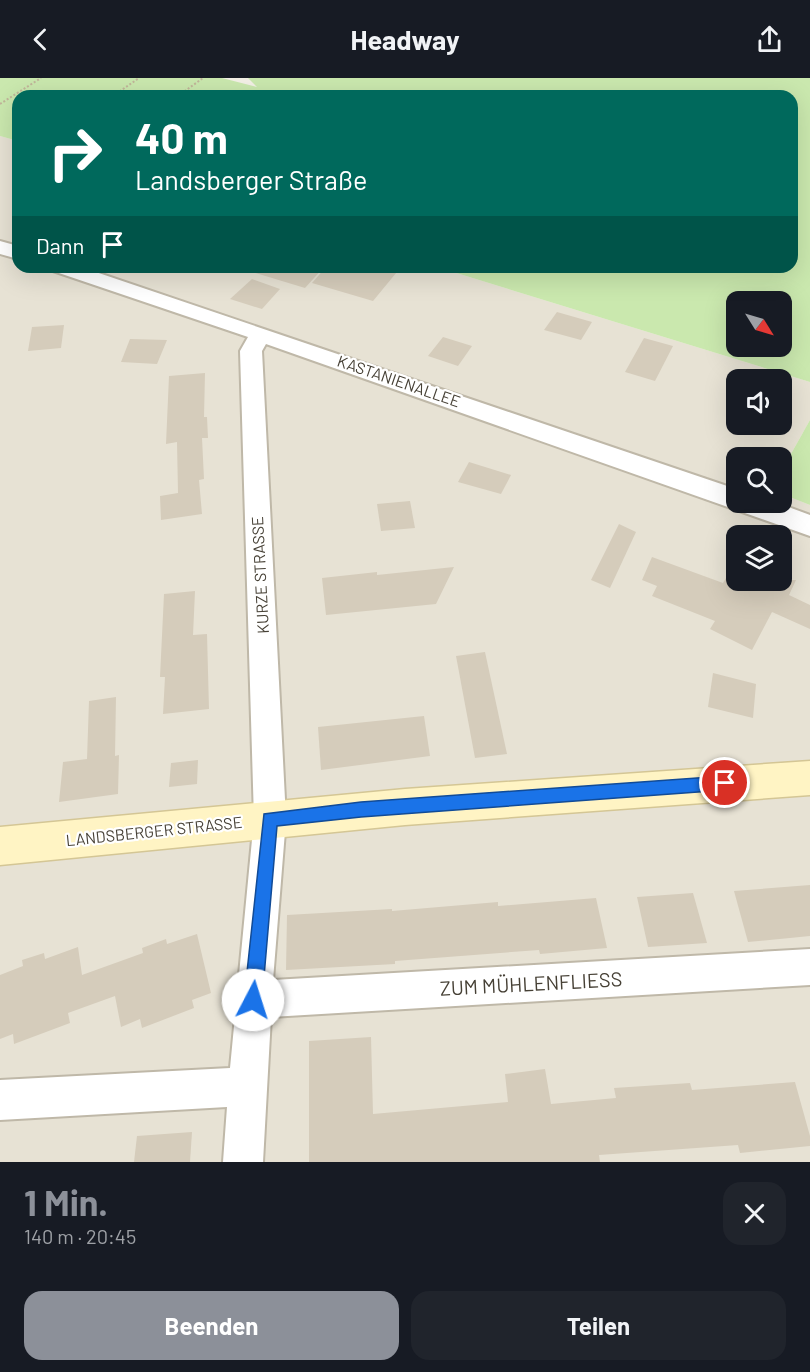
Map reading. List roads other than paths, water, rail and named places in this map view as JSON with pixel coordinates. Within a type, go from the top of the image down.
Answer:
[{"type":"main road","name":"LANDSBERGER STRASSE","points":[[0,846],[361,810],[810,778]]},
{"type":"street","name":"KASTANIENALLEE","points":[[78,273],[726,496]]},
{"type":"street","name":"KURZE STRASSE","points":[[261,334],[251,351],[270,819]]},
{"type":"street","points":[[775,513],[810,526]]},
{"type":"street","points":[[243,1162],[253,1000],[270,819]]},
{"type":"street","name":"ZUM MÜHLENFLIESS","points":[[253,1000],[810,967]]},
{"type":"street","points":[[0,1100],[247,1086]]}]
